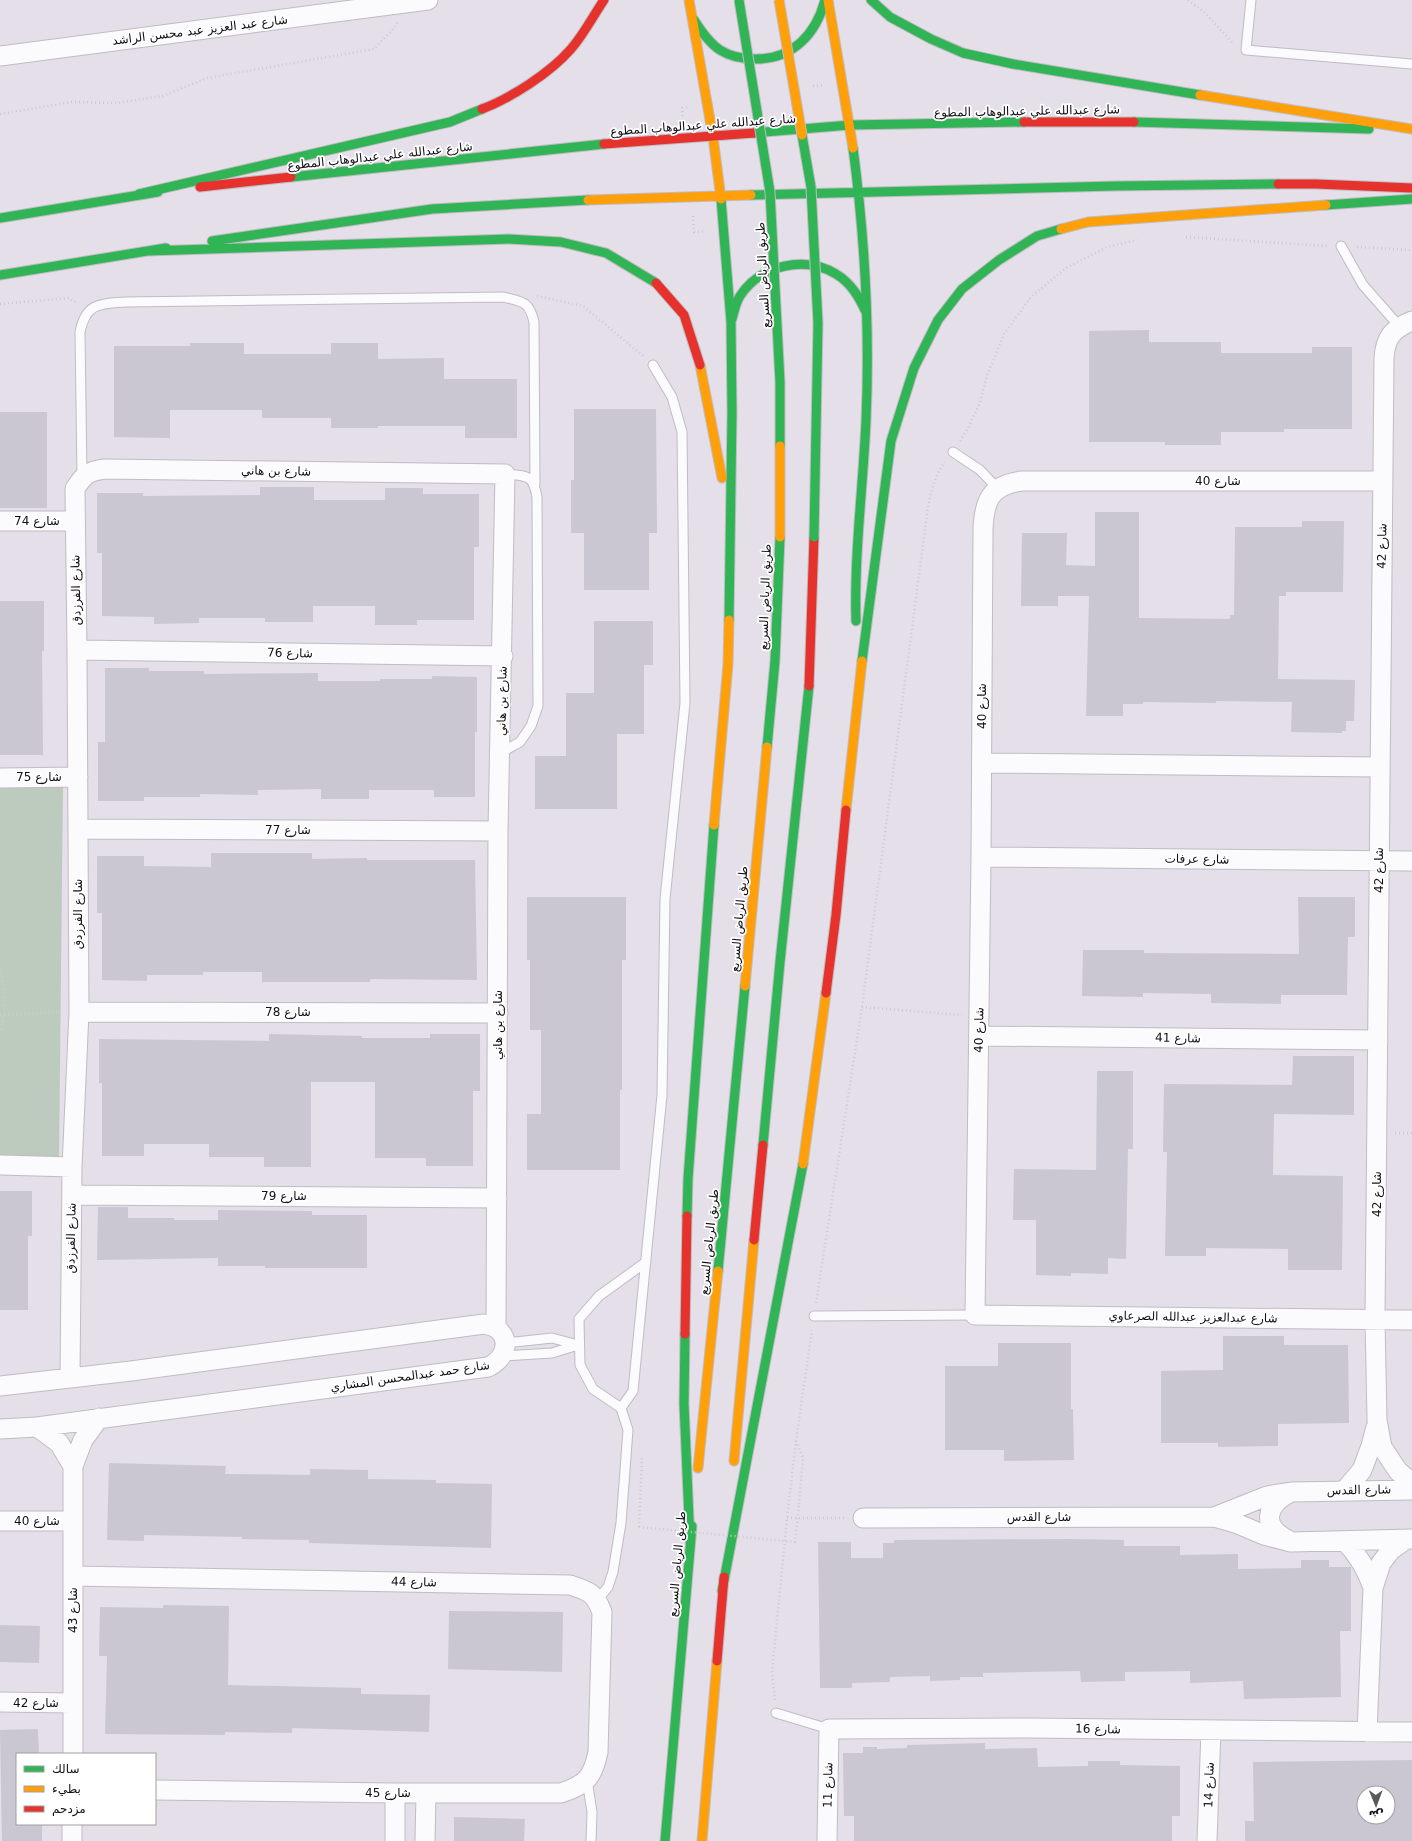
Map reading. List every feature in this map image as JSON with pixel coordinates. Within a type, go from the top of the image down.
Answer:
[{"type":"main road","points":[[139,194],[450,122],[498,103],[537,80],[571,49],[604,0]]},
{"type":"main road","points":[[689,0],[714,137],[721,195],[731,322],[732,413],[728,664],[707,902],[688,1180],[684,1404],[690,1541]]},
{"type":"main road","name":"طريق الرياض السريع","points":[[664,1841],[690,1541],[722,1227],[774,669],[780,537],[780,382],[770,192],[739,0]]},
{"type":"main road","points":[[733,1473],[780,969],[810,674],[818,323],[811,187],[779,0]]},
{"type":"main road","points":[[692,16],[702,34],[718,49],[738,58],[759,60],[780,56],[799,46],[814,31],[823,12],[825,0]]},
{"type":"main road","points":[[828,0],[850,125],[859,193],[868,316],[866,421],[855,581],[858,688]]},
{"type":"main road","points":[[871,0],[890,17],[931,39],[963,53],[1013,64],[1412,130]]},
{"type":"main road","name":"شارع عبدالله علي عبدالوهاب المطوع","points":[[0,218],[139,194],[604,144],[714,137],[850,125],[1105,121],[1412,130]]},
{"type":"main road","points":[[0,275],[148,251],[432,209],[629,198],[1115,186],[1316,184],[1412,188]]},
{"type":"main road","points":[[722,1591],[802,1170],[836,915],[858,688],[891,441],[914,368],[938,320],[962,289],[999,260],[1037,236],[1088,222],[1412,199]]},
{"type":"main road","points":[[148,251],[510,239],[561,242],[606,253],[654,280],[684,314],[699,360],[730,519]]},
{"type":"main road","points":[[731,322],[740,296],[759,276],[784,265],[811,264],[836,274],[856,292],[868,316]]},
{"type":"main road","points":[[702,1841],[722,1591],[732,1489]]},
{"type":"street","name":"شارع عبد العزيز عبد محسن الراشد","points":[[0,56],[428,0]]},
{"type":"street","name":"شارع 42","points":[[1406,323],[1391,334],[1385,346],[1375,1319],[1377,1420],[1382,1447],[1398,1471],[1412,1483]]},
{"type":"street","name":"شارع بن هاني","points":[[82,477],[93,471],[106,468],[505,474],[503,656],[498,831],[497,1198],[501,1342]]},
{"type":"street","name":"شارع الفرزدق","points":[[70,1378],[72,1167],[78,1012],[77,650],[74,521],[75,489],[82,477]]},
{"type":"street","name":"شارع 40","points":[[975,1315],[982,857],[984,513],[988,499],[998,489],[1007,483],[1022,481],[1383,481]]},
{"type":"street","name":"شارع 74","points":[[0,521],[74,521]]},
{"type":"street","name":"شارع 76","points":[[77,650],[503,656]]},
{"type":"street","points":[[982,763],[1380,767]]},
{"type":"street","name":"شارع 75","points":[[0,778],[78,777]]},
{"type":"street","name":"شارع 77","points":[[78,829],[498,831]]},
{"type":"street","name":"شارع عرفات","points":[[982,857],[1412,861]]},
{"type":"street","name":"شارع 78","points":[[78,1012],[498,1013]]},
{"type":"street","name":"شارع 41","points":[[979,1036],[1378,1040]]},
{"type":"street","points":[[0,1166],[72,1167]]},
{"type":"street","name":"شارع 79","points":[[72,1195],[497,1198]]},
{"type":"street","name":"شارع عبدالعزيز عبدالله الصرعاوي","points":[[975,1315],[1412,1320]]},
{"type":"street","points":[[0,1386],[139,1370],[484,1324],[501,1342]]},
{"type":"street","name":"شارع حمد عبدالمحسن المشاري","points":[[0,1429],[37,1427],[488,1367],[496,1363],[501,1342]]},
{"type":"street","name":"شارع 43","points":[[72,1753],[74,1466],[83,1440],[99,1418]]},
{"type":"street","name":"شارع 42","points":[[1345,1490],[1362,1470],[1371,1446],[1377,1420]]},
{"type":"street","points":[[37,1427],[59,1444],[74,1466]]},
{"type":"street","name":"شارع القدس","points":[[1214,1517],[1267,1496],[1291,1492],[1412,1490]]},
{"type":"street","points":[[1291,1492],[1279,1498],[1272,1506],[1270,1514],[1270,1522],[1274,1531],[1291,1542]]},
{"type":"street","name":"شارع القدس","points":[[863,1518],[1214,1517],[1238,1524],[1264,1535],[1291,1542],[1409,1539]]},
{"type":"street","name":"شارع 40","points":[[0,1521],[73,1521]]},
{"type":"street","points":[[1367,1732],[1373,1588],[1381,1563],[1391,1550],[1409,1539]]},
{"type":"street","points":[[1345,1541],[1355,1551],[1363,1564],[1373,1588]]},
{"type":"street","name":"شارع 44","points":[[73,1576],[570,1585],[587,1591],[597,1600]]},
{"type":"street","points":[[587,1780],[594,1769],[598,1752],[602,1612],[597,1600]]},
{"type":"street","name":"شارع 42","points":[[0,1702],[73,1703]]},
{"type":"street","name":"شارع 16","points":[[829,1729],[1028,1728],[1412,1732]]},
{"type":"street","name":"شارع 11","points":[[827,1841],[829,1729]]},
{"type":"street","name":"شارع 14","points":[[1207,1841],[1211,1730]]},
{"type":"street","name":"شارع 45","points":[[156,1790],[395,1793],[561,1793],[576,1788],[587,1780]]},
{"type":"street","points":[[394,1841],[395,1793]]},
{"type":"street","points":[[425,1841],[426,1793]]},
{"type":"street","points":[[72,1825],[72,1841]]},
{"type":"lane","points":[[1251,0],[1246,50],[1412,64]]},
{"type":"lane","points":[[1341,246],[1363,285],[1406,323]]},
{"type":"lane","points":[[82,477],[80,332],[82,320],[88,311],[100,304],[133,302],[434,296],[503,297],[524,302],[530,308],[534,322],[535,484],[538,497],[538,706],[531,726],[520,742],[500,753]]},
{"type":"lane","points":[[621,1408],[633,1391],[662,1095],[665,899],[685,703],[682,432],[672,397],[654,365]]},
{"type":"lane","points":[[952,452],[980,470],[998,489]]},
{"type":"lane","points":[[505,474],[530,478],[535,484]]},
{"type":"lane","points":[[597,1600],[608,1587],[613,1572],[621,1523],[628,1430],[621,1408],[593,1389],[580,1365],[578,1345],[579,1319],[599,1296],[646,1262]]},
{"type":"lane","points":[[814,1316],[975,1315]]},
{"type":"lane","points":[[501,1342],[552,1338],[578,1345]]},
{"type":"lane","points":[[501,1342],[552,1353],[578,1345]]},
{"type":"lane","points":[[776,1713],[829,1729]]},
{"type":"lane","points":[[587,1780],[592,1812],[591,1841]]},
{"type":"path","points":[[1188,0],[1204,12],[1232,43],[1246,50]]},
{"type":"path","points":[[0,114],[72,102],[116,104],[163,96],[207,78],[374,49],[396,26],[404,2]]},
{"type":"path","points":[[1182,237],[1412,250]]},
{"type":"path","points":[[776,1713],[772,1672],[796,1440],[862,1007],[928,507],[932,487],[940,468],[968,428],[980,403],[987,376],[1004,334],[1031,297],[1066,268],[1107,247],[1144,239]]},
{"type":"path","points":[[524,302],[539,296],[583,306],[654,365]]},
{"type":"path","points":[[0,304],[69,298],[88,311]]},
{"type":"path","points":[[0,969],[4,984],[4,1014],[0,1031]]},
{"type":"path","points":[[862,1007],[979,1016]]},
{"type":"path","points":[[0,1014],[78,1012]]},
{"type":"path","points":[[642,1458],[639,1527],[795,1542],[804,1458],[796,1440]]},
{"type":"path","points":[[787,1518],[863,1518]]},
{"type":"green space","points":[[63,783],[59,1162],[0,1159],[0,784]]},
{"type":"building","points":[[1149,330],[1149,342],[1221,342],[1221,353],[1312,353],[1312,347],[1352,347],[1352,429],[1284,429],[1284,432],[1221,432],[1221,445],[1165,445],[1165,442],[1089,442],[1089,331]]},
{"type":"building","points":[[190,343],[244,343],[244,354],[331,354],[331,343],[378,343],[378,359],[444,358],[444,379],[517,379],[517,438],[465,438],[465,426],[378,426],[378,428],[331,428],[331,418],[262,418],[262,410],[170,410],[170,438],[114,437],[114,346],[190,346]]},
{"type":"building","points":[[574,409],[656,409],[657,533],[649,533],[649,590],[584,590],[584,533],[571,533],[571,480],[574,480]]},
{"type":"building","points":[[0,412],[47,412],[47,508],[0,508]]},
{"type":"building","points":[[260,487],[314,487],[314,500],[385,500],[385,488],[423,488],[423,494],[479,494],[479,547],[474,547],[474,620],[417,620],[417,625],[375,625],[375,606],[313,606],[313,622],[265,622],[265,618],[199,618],[199,623],[154,624],[154,617],[102,616],[102,553],[97,553],[97,493],[143,493],[143,496],[260,495]]},
{"type":"building","points":[[1095,512],[1139,512],[1139,618],[1230,619],[1230,615],[1234,615],[1235,527],[1302,527],[1302,521],[1344,521],[1343,592],[1286,592],[1286,596],[1279,596],[1278,679],[1355,680],[1354,721],[1346,721],[1346,731],[1342,731],[1342,733],[1291,732],[1292,702],[1143,702],[1143,704],[1123,704],[1123,716],[1086,716],[1089,596],[1058,596],[1058,606],[1021,606],[1022,533],[1067,533],[1066,565],[1095,566]]},
{"type":"building","points":[[0,601],[44,601],[44,651],[42,651],[43,755],[0,755]]},
{"type":"building","points":[[594,621],[653,621],[653,665],[644,665],[644,734],[617,734],[617,809],[535,809],[535,756],[566,756],[566,693],[594,693]]},
{"type":"building","points":[[105,668],[149,668],[149,671],[204,671],[204,674],[318,673],[318,681],[432,679],[432,676],[477,677],[475,797],[434,797],[434,790],[369,790],[369,799],[321,799],[321,789],[258,790],[258,795],[200,794],[200,797],[144,797],[144,801],[98,801],[98,742],[105,742]]},
{"type":"building","points":[[211,853],[312,853],[312,859],[367,858],[367,860],[475,860],[477,980],[370,979],[370,982],[262,982],[262,972],[203,972],[203,975],[147,975],[147,981],[102,980],[102,913],[97,913],[97,856],[144,856],[144,866],[211,867]]},
{"type":"building","points":[[527,897],[626,897],[626,960],[622,960],[622,1090],[620,1090],[620,1170],[527,1170],[527,1114],[541,1114],[541,1030],[530,1030],[530,960],[527,960]]},
{"type":"building","points":[[1298,897],[1355,897],[1355,937],[1348,937],[1347,995],[1281,995],[1281,1004],[1211,1003],[1211,994],[1143,993],[1143,997],[1082,996],[1083,950],[1144,950],[1144,953],[1299,954]]},
{"type":"building","points":[[269,1034],[362,1036],[362,1038],[430,1038],[430,1034],[480,1034],[480,1091],[473,1091],[473,1166],[426,1166],[426,1158],[375,1158],[375,1082],[311,1082],[311,1167],[264,1167],[264,1157],[209,1157],[209,1144],[144,1144],[144,1156],[102,1156],[102,1083],[99,1083],[99,1039],[269,1041]]},
{"type":"building","points":[[1293,1056],[1354,1056],[1354,1115],[1274,1114],[1273,1175],[1343,1176],[1342,1270],[1288,1270],[1288,1249],[1206,1248],[1206,1256],[1165,1256],[1167,1152],[1163,1152],[1164,1084],[1292,1085]]},
{"type":"building","points":[[1097,1071],[1133,1071],[1133,1149],[1128,1149],[1126,1259],[1108,1258],[1108,1274],[1071,1273],[1071,1276],[1036,1275],[1036,1220],[1013,1220],[1014,1169],[1096,1170]]},
{"type":"building","points":[[0,1191],[32,1191],[32,1236],[28,1236],[28,1310],[0,1310]]},
{"type":"building","points":[[98,1207],[128,1207],[128,1218],[174,1218],[174,1220],[218,1220],[218,1210],[312,1211],[312,1215],[367,1215],[367,1268],[265,1268],[265,1266],[218,1266],[218,1258],[97,1260]]},
{"type":"building","points":[[1223,1336],[1284,1336],[1284,1345],[1348,1345],[1349,1423],[1278,1424],[1278,1446],[1218,1447],[1218,1443],[1161,1443],[1161,1371],[1223,1370]]},
{"type":"building","points":[[998,1343],[1071,1343],[1071,1409],[1073,1409],[1074,1460],[1004,1461],[1004,1450],[945,1450],[945,1366],[998,1366]]},
{"type":"building","points":[[109,1463],[226,1466],[225,1474],[310,1475],[310,1469],[368,1470],[368,1479],[436,1480],[436,1483],[492,1484],[491,1548],[309,1543],[309,1540],[242,1539],[242,1537],[144,1535],[144,1541],[107,1540]]},
{"type":"building","points":[[894,1540],[1124,1540],[1124,1546],[1180,1546],[1180,1555],[1238,1554],[1238,1569],[1301,1568],[1301,1560],[1329,1560],[1329,1567],[1351,1567],[1351,1631],[1340,1631],[1341,1697],[1244,1699],[1243,1681],[1190,1683],[1190,1671],[1125,1672],[1125,1681],[1081,1682],[1080,1671],[983,1673],[983,1677],[960,1677],[960,1680],[930,1681],[930,1676],[890,1677],[890,1682],[852,1683],[852,1688],[820,1688],[818,1542],[851,1542],[851,1558],[883,1558],[883,1543],[894,1543]]},
{"type":"building","points":[[163,1605],[229,1606],[228,1685],[361,1688],[361,1694],[430,1695],[429,1732],[292,1728],[292,1733],[225,1732],[225,1735],[105,1734],[107,1656],[99,1656],[100,1607],[163,1608]]},
{"type":"building","points":[[449,1611],[563,1612],[562,1672],[448,1669]]},
{"type":"building","points":[[0,1625],[40,1626],[39,1663],[0,1662]]},
{"type":"building","points":[[38,1729],[39,1753],[16,1753],[16,1825],[42,1825],[42,1841],[2,1841],[0,1730]]},
{"type":"building","points":[[985,1743],[985,1749],[1037,1748],[1038,1767],[1088,1766],[1088,1761],[1120,1761],[1120,1765],[1180,1766],[1180,1816],[1172,1816],[1172,1841],[854,1841],[854,1816],[844,1816],[843,1753],[863,1753],[863,1747],[877,1747],[877,1749],[907,1748],[907,1745]]},
{"type":"building","points":[[1412,1760],[1412,1841],[1245,1841],[1245,1821],[1254,1821],[1253,1762]]},
{"type":"building","points":[[454,1817],[525,1819],[524,1841],[454,1841]]},
{"type":"traffic: fast","points":[[739,0],[770,192],[780,382],[780,446]]},
{"type":"traffic: fast","points":[[694,20],[709,40],[724,52],[733,56],[747,59],[769,58],[781,55],[792,49],[809,34],[816,24],[825,0]]},
{"type":"traffic: fast","points":[[871,0],[890,17],[931,39],[963,53],[1013,64],[1200,95]]},
{"type":"traffic: fast","points":[[139,194],[450,122],[482,109]]},
{"type":"traffic: fast","points":[[754,133],[850,125],[1024,122]]},
{"type":"traffic: fast","points":[[1134,122],[1369,129]]},
{"type":"traffic: fast","points":[[802,135],[811,187],[818,323],[814,537]]},
{"type":"traffic: fast","points":[[291,177],[604,144]]},
{"type":"traffic: fast","points":[[853,148],[861,216],[867,319],[866,421],[857,546],[856,621]]},
{"type":"traffic: fast","points":[[751,195],[1115,186],[1278,184]]},
{"type":"traffic: fast","points":[[0,218],[158,192]]},
{"type":"traffic: fast","points":[[721,199],[731,322],[732,413],[729,620]]},
{"type":"traffic: fast","points":[[1326,205],[1412,199]]},
{"type":"traffic: fast","points":[[212,241],[432,209],[588,200]]},
{"type":"traffic: fast","points":[[862,661],[891,441],[914,368],[938,320],[962,289],[999,260],[1037,236],[1061,229]]},
{"type":"traffic: fast","points":[[148,251],[509,239],[561,242],[606,253],[656,283]]},
{"type":"traffic: fast","points":[[0,275],[166,248]]},
{"type":"traffic: fast","points":[[732,319],[739,298],[749,285],[771,270],[797,264],[824,268],[836,274],[854,291],[866,312]]},
{"type":"traffic: fast","points":[[767,747],[775,661],[780,537]]},
{"type":"traffic: fast","points":[[763,1145],[780,962],[809,686]]},
{"type":"traffic: fast","points":[[687,1216],[688,1179],[714,825]]},
{"type":"traffic: fast","points":[[718,1271],[745,986]]},
{"type":"traffic: fast","points":[[722,1591],[803,1164]]},
{"type":"traffic: fast","points":[[685,1334],[684,1404],[690,1541]]},
{"type":"traffic: fast","points":[[665,1841],[692,1526]]},
{"type":"traffic: slow","points":[[689,0],[713,137],[721,199]]},
{"type":"traffic: slow","points":[[779,0],[802,135]]},
{"type":"traffic: slow","points":[[828,0],[853,148]]},
{"type":"traffic: slow","points":[[1200,95],[1412,129]]},
{"type":"traffic: slow","points":[[588,200],[751,195]]},
{"type":"traffic: slow","points":[[1061,229],[1088,222],[1326,205]]},
{"type":"traffic: slow","points":[[700,365],[722,478]]},
{"type":"traffic: slow","points":[[780,446],[780,537]]},
{"type":"traffic: slow","points":[[714,825],[728,664],[729,620]]},
{"type":"traffic: slow","points":[[846,810],[862,661]]},
{"type":"traffic: slow","points":[[745,986],[767,747]]},
{"type":"traffic: slow","points":[[803,1164],[826,993]]},
{"type":"traffic: slow","points":[[734,1461],[754,1240]]},
{"type":"traffic: slow","points":[[698,1468],[718,1271]]},
{"type":"traffic: slow","points":[[702,1841],[717,1661]]},
{"type":"traffic: jam","points":[[482,109],[517,92],[552,67],[571,49],[604,0]]},
{"type":"traffic: jam","points":[[1024,122],[1134,122]]},
{"type":"traffic: jam","points":[[604,144],[754,133]]},
{"type":"traffic: jam","points":[[200,187],[291,177]]},
{"type":"traffic: jam","points":[[1278,184],[1412,188]]},
{"type":"traffic: jam","points":[[656,283],[684,315],[700,365]]},
{"type":"traffic: jam","points":[[809,686],[814,537]]},
{"type":"traffic: jam","points":[[826,993],[836,915],[846,810]]},
{"type":"traffic: jam","points":[[754,1240],[763,1145]]},
{"type":"traffic: jam","points":[[685,1334],[687,1216]]},
{"type":"traffic: jam","points":[[717,1661],[724,1577]]}]
